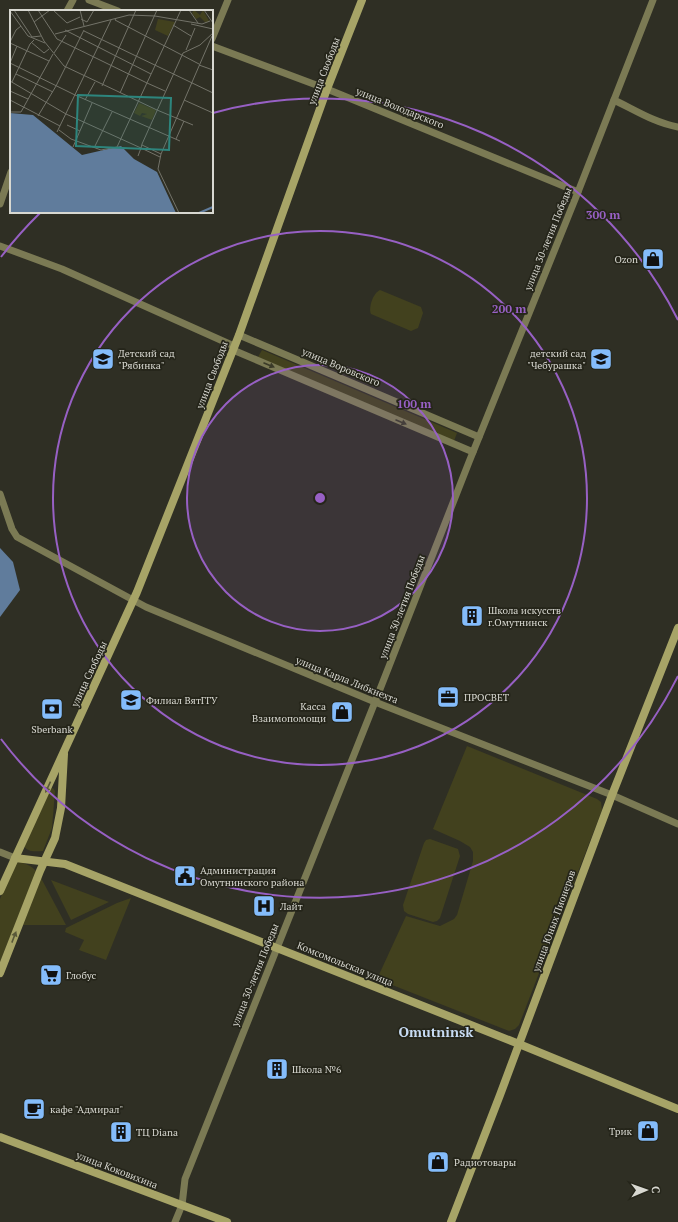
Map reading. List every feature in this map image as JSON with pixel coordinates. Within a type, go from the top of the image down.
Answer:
[{"type":"street","points":[[68,10],[73,0]]},
{"type":"street","points":[[89,0],[115,10]]},
{"type":"street","points":[[213,37],[228,0]]},
{"type":"street","name":"улица Свободы","points":[[0,891],[134,601],[239,335],[327,89],[362,0]]},
{"type":"street","name":"улица 30-летия Победы","points":[[175,1222],[182,1205],[185,1179],[653,0]]},
{"type":"street","name":"улица Володарского","points":[[213,46],[327,89],[578,192]]},
{"type":"street","points":[[614,100],[662,123],[678,127]]},
{"type":"street","points":[[0,204],[10,175]]},
{"type":"street","points":[[0,246],[69,272],[234,348],[473,452]]},
{"type":"street","name":"улица Воровского","points":[[239,335],[479,437]]},
{"type":"street","name":"улица Карла Либкнехта","points":[[0,494],[12,529],[17,538],[134,601],[375,702],[612,796],[678,824]]},
{"type":"street","name":"улица Юных Пионеров","points":[[451,1222],[612,796],[678,628]]},
{"type":"street","name":"улица Свободы","points":[[0,973],[44,861],[55,838],[61,808],[64,751]]},
{"type":"street","name":"Комсомольская улица","points":[[0,852],[14,858],[65,864],[519,1044],[678,1109]]},
{"type":"street","name":"улица Коковихина","points":[[0,1137],[227,1222]]},
{"type":"shaded area","points":[[380,290],[421,307],[423,313],[418,328],[411,331],[371,314],[370,308],[372,301],[375,294]]},
{"type":"shaded area","points":[[262,350],[457,433],[454,441],[258,357]]},
{"type":"shaded area","points":[[467,746],[597,799],[601,802],[602,810],[519,1025],[515,1029],[509,1031],[377,979],[406,916],[440,926],[454,919],[457,915],[473,861],[473,852],[470,847],[460,841],[433,829]]},
{"type":"shaded area","points":[[53,788],[55,791],[52,828],[43,851],[30,851],[24,846],[51,789]]},
{"type":"shaded area","points":[[430,839],[458,849],[460,856],[440,918],[433,922],[408,914],[404,911],[403,905],[424,843],[426,840]]},
{"type":"shaded area","points":[[15,862],[26,864],[36,871],[0,962],[0,899]]},
{"type":"shaded area","points":[[41,878],[66,925],[23,925]]},
{"type":"shaded area","points":[[51,880],[109,902],[71,920]]},
{"type":"shaded area","points":[[131,898],[106,960],[79,950],[84,940],[65,932],[66,928],[117,903]]},
{"type":"water","points":[[0,548],[13,562],[20,590],[0,617]]},
{"type":"place","name":"Ozon","points":[[653,259]]},
{"type":"place","name":"Детский сад \"Рябинка\"","points":[[103,359]]},
{"type":"place","name":"детский сад \"Чебурашка\"","points":[[601,359]]},
{"type":"place","name":"Школа искусств г.Омутнинск","points":[[472,616]]},
{"type":"place","name":"ПРОСВЕТ","points":[[448,697]]},
{"type":"place","name":"Филиал ВятГГУ","points":[[131,700]]},
{"type":"place","name":"Sberbank","points":[[52,709]]},
{"type":"place","name":"Касса Взаимопомощи","points":[[342,712]]},
{"type":"place","name":"Администрация Омутнинского района","points":[[185,876]]},
{"type":"place","name":"Лайт","points":[[264,906]]},
{"type":"place","name":"Глобус","points":[[51,975]]},
{"type":"place","name":"Школа №6","points":[[277,1069]]},
{"type":"place","name":"кафе \"Адмирал\"","points":[[34,1109]]},
{"type":"place","name":"Трик","points":[[648,1131]]},
{"type":"place","name":"ТЦ Diana","points":[[121,1132]]},
{"type":"place","name":"Радиотовары","points":[[438,1162]]},
{"type":"district","name":"Omutninsk","points":[[436,1031]]}]
